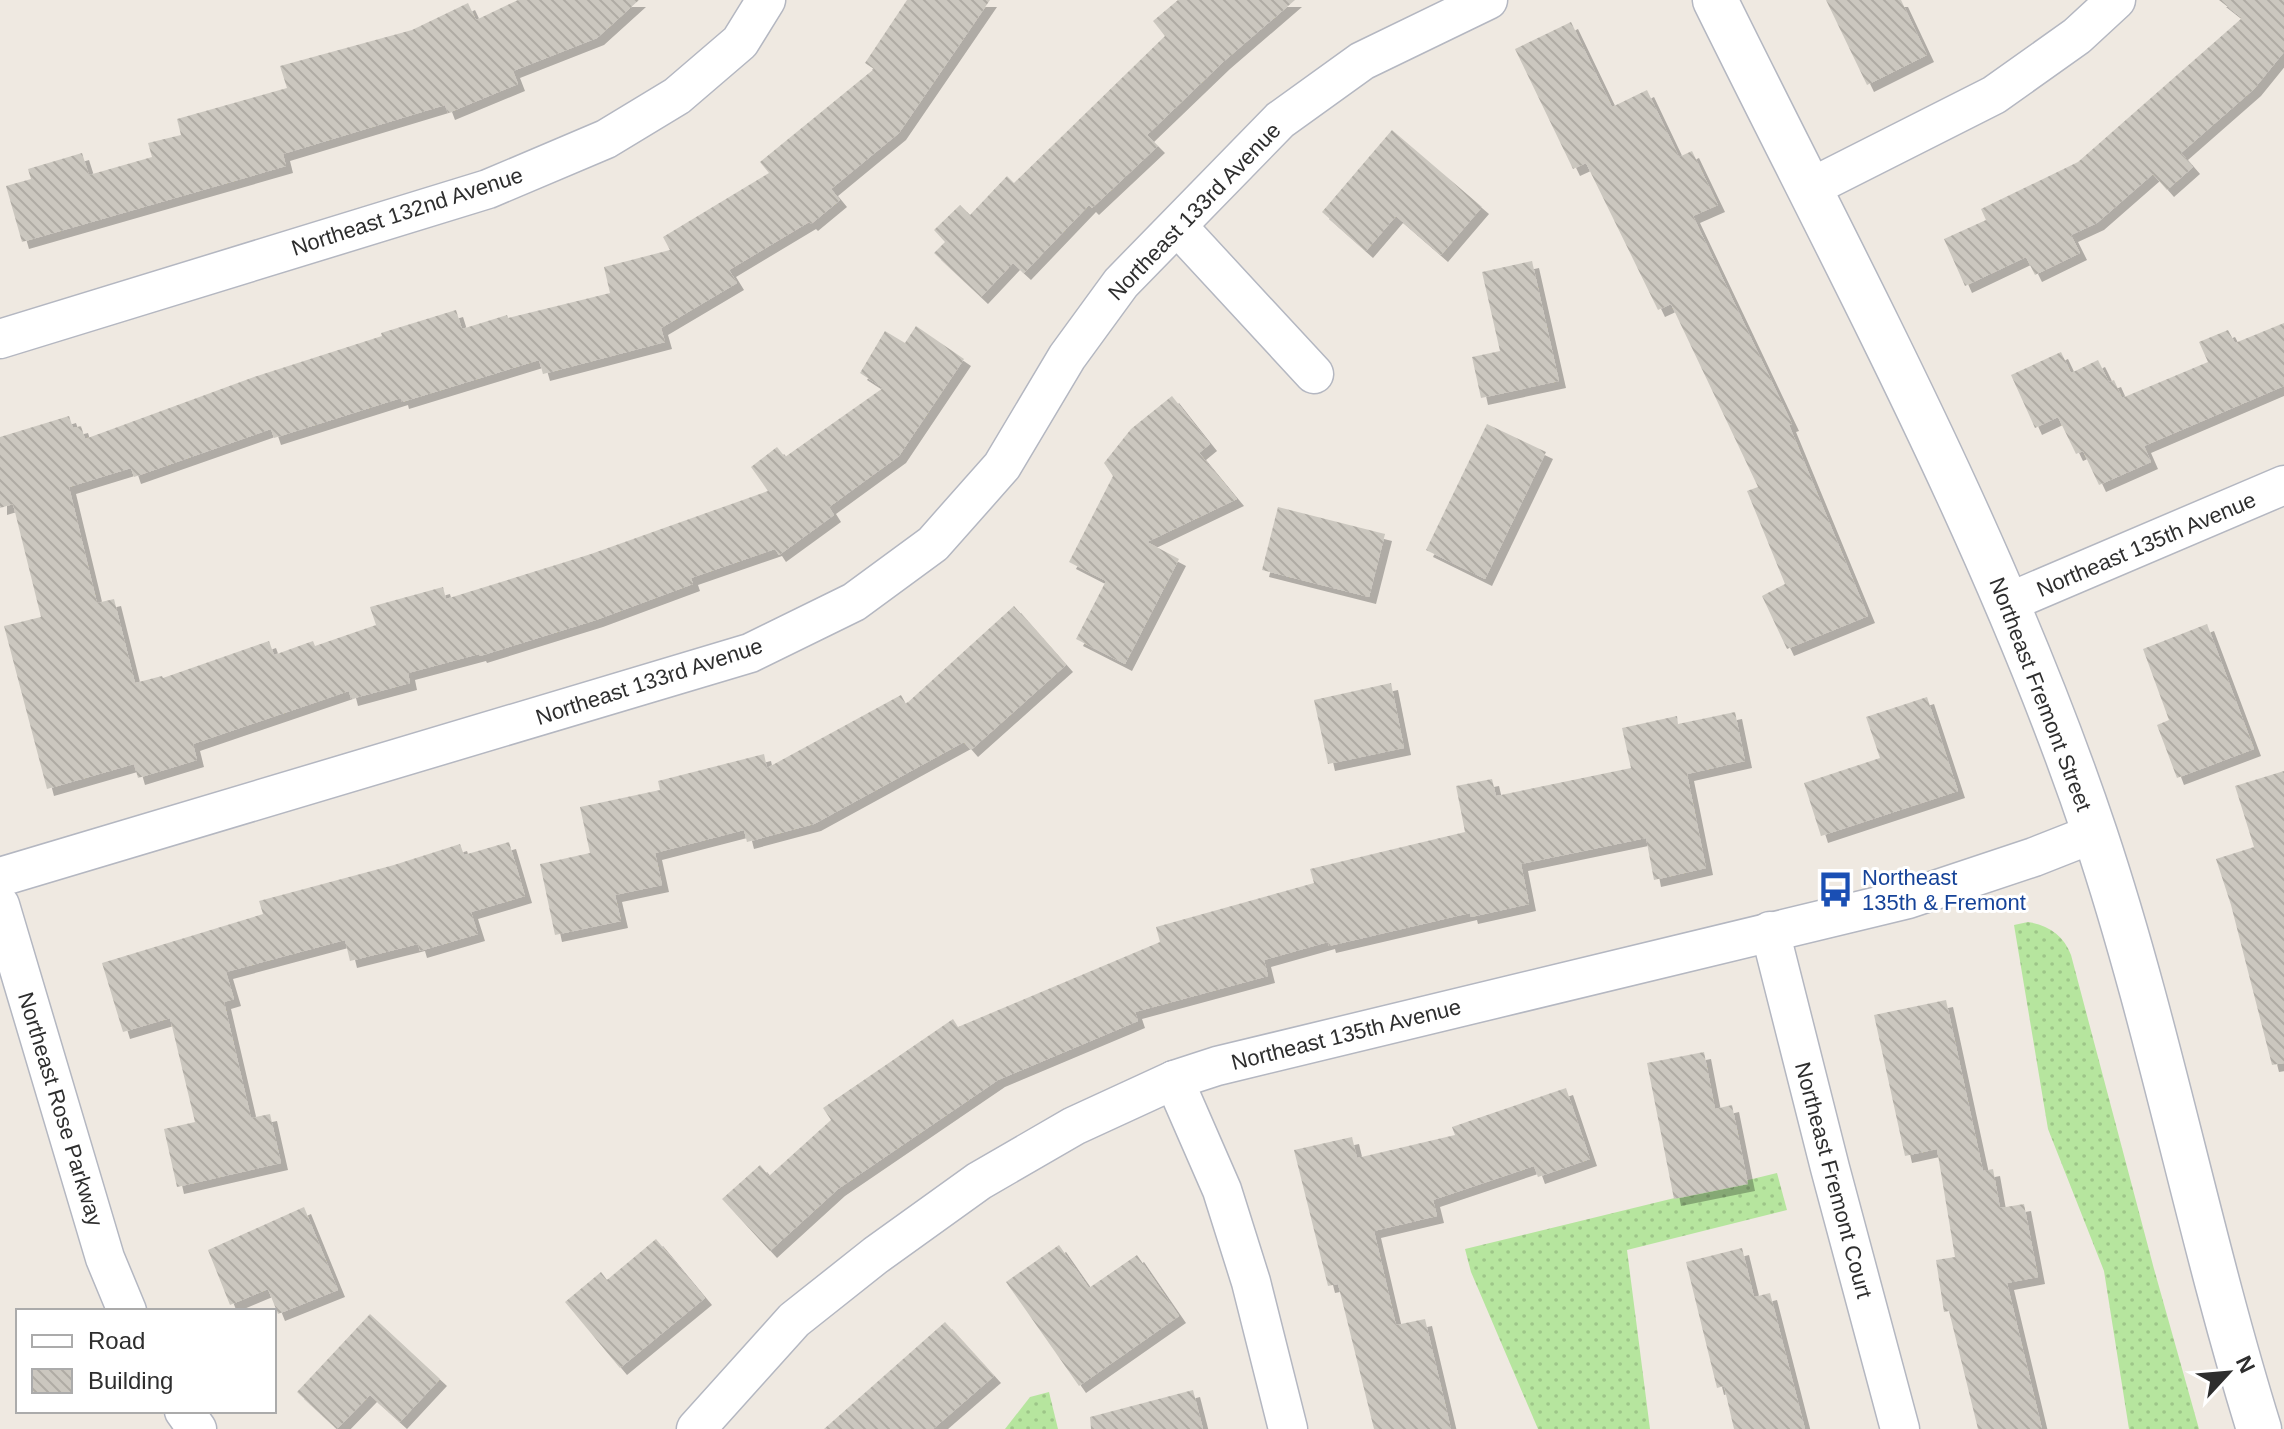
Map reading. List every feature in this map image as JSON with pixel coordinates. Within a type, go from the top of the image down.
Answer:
[{"type":"street","name":"Northeast 132nd Avenue","points":[[0,339],[488,189],[606,139],[677,96],[740,42],[766,0]]},
{"type":"street","name":"Northeast 133rd Avenue","points":[[0,877],[750,653],[854,602],[933,544],[1002,466],[1067,357],[1121,283],[1280,120],[1362,61],[1488,0]]},
{"type":"street","name":"Northeast Fremont Street","points":[[1715,0],[1905,380],[2007,603],[2095,833],[2139,984],[2228,1329],[2259,1429]]},
{"type":"street","points":[[1808,189],[1994,95],[2077,36],[2116,0]]},
{"type":"street","points":[[1178,227],[1314,374]]},
{"type":"street","name":"Northeast 135th Avenue","points":[[2007,603],[2284,485]]},
{"type":"street","name":"Northeast 135th Avenue","points":[[696,1429],[794,1320],[876,1255],[979,1181],[1074,1126],[1174,1080],[1217,1066],[1908,899],[2095,833]]},
{"type":"street","name":"Northeast Rose Parkway","points":[[0,905],[105,1258],[126,1309]]},
{"type":"street","name":"Northeast Fremont Court","points":[[1770,931],[1900,1429]]},
{"type":"street","points":[[1174,1080],[1222,1190],[1251,1282],[1288,1429]]},
{"type":"green space","points":[[2028,922],[2055,932],[2071,955],[2199,1429],[2129,1429],[2104,1271],[2048,1129],[2014,925]]},
{"type":"green space","points":[[1777,1173],[1787,1210],[1627,1250],[1650,1429],[1538,1429],[1471,1272],[1465,1249]]},
{"type":"green space","points":[[1049,1392],[1058,1429],[1005,1429],[1030,1397]]},
{"type":"building","points":[[518,0],[639,0],[597,38],[513,71],[518,84],[448,113],[445,105],[283,154],[286,166],[22,242],[6,186],[31,179],[28,169],[82,153],[89,175],[152,157],[148,143],[181,135],[177,119],[287,88],[280,66],[412,30],[468,3],[476,20]]},
{"type":"building","points":[[907,0],[990,0],[899,133],[831,189],[840,200],[811,224],[809,222],[729,270],[737,283],[661,328],[665,342],[543,374],[539,360],[402,402],[401,398],[274,438],[271,429],[134,477],[131,468],[69,487],[97,603],[114,599],[135,683],[163,678],[269,641],[274,655],[313,641],[315,646],[376,625],[370,607],[443,587],[446,599],[591,554],[768,491],[751,467],[777,447],[785,457],[883,388],[860,373],[885,331],[905,343],[916,326],[964,359],[899,456],[829,507],[834,515],[779,555],[775,549],[691,578],[693,584],[596,620],[480,656],[408,673],[410,683],[351,699],[349,691],[193,744],[197,760],[138,778],[134,764],[47,789],[4,626],[41,617],[13,504],[0,508],[0,437],[69,416],[73,428],[81,426],[85,439],[254,377],[456,310],[462,329],[507,315],[508,318],[610,293],[604,267],[670,250],[663,237],[769,173],[760,162],[874,69],[865,63]]},
{"type":"building","points":[[1178,0],[1295,0],[1223,62],[1147,135],[1158,146],[1092,208],[1089,205],[1024,273],[1013,263],[981,297],[934,253],[945,242],[934,230],[960,205],[970,215],[1007,176],[1014,183],[1165,36],[1153,21]]},
{"type":"building","points":[[1826,0],[1901,0],[1927,55],[1867,85]]},
{"type":"building","points":[[2219,0],[2284,0],[2284,52],[2254,89],[2181,153],[2193,167],[2167,190],[2153,174],[2097,223],[2071,235],[2080,253],[2035,275],[2026,257],[1965,286],[1944,239],[1986,220],[1981,209],[2078,162],[2242,18]]},
{"type":"building","points":[[1571,22],[1612,107],[1647,90],[1679,157],[1692,151],[1718,205],[1693,216],[1792,424],[1789,425],[1868,616],[1787,649],[1762,596],[1785,584],[1747,491],[1758,487],[1671,304],[1658,310],[1586,163],[1573,169],[1515,49]]},
{"type":"building","points":[[1392,130],[1482,207],[1441,255],[1396,216],[1366,251],[1322,212]]},
{"type":"building","points":[[1532,261],[1559,381],[1481,398],[1472,357],[1500,351],[1482,272]]},
{"type":"building","points":[[2284,323],[2284,386],[2144,446],[2151,462],[2099,485],[2083,451],[2076,454],[2058,417],[2035,428],[2011,375],[2061,352],[2071,373],[2098,360],[2109,382],[2114,380],[2122,398],[2208,362],[2199,342],[2228,330],[2235,343]]},
{"type":"building","points":[[1172,396],[1210,444],[1199,453],[1237,499],[1147,542],[1179,559],[1125,664],[1076,639],[1106,581],[1069,562],[1113,476],[1104,463],[1131,429]]},
{"type":"building","points":[[1487,424],[1546,452],[1485,579],[1426,550]]},
{"type":"building","points":[[1278,507],[1385,534],[1369,597],[1262,570]]},
{"type":"building","points":[[1014,606],[1066,665],[971,750],[964,742],[814,824],[747,842],[744,830],[655,853],[662,885],[615,895],[621,921],[555,935],[540,864],[590,853],[580,807],[660,790],[658,781],[764,754],[767,768],[901,695],[906,704]]},
{"type":"building","points":[[2207,624],[2254,749],[2177,778],[2157,725],[2169,720],[2143,649]]},
{"type":"building","points":[[1391,683],[1404,748],[1328,764],[1314,700]]},
{"type":"building","points":[[1927,697],[1958,791],[1821,836],[1804,783],[1880,758],[1866,717]]},
{"type":"building","points":[[1735,712],[1745,761],[1687,774],[1706,868],[1654,880],[1646,838],[1521,864],[1529,904],[1471,917],[1470,913],[1329,946],[1328,942],[1264,960],[1268,976],[1135,1012],[1138,1021],[998,1080],[838,1189],[770,1251],[722,1199],[760,1165],[769,1176],[831,1120],[823,1108],[953,1019],[958,1027],[1160,942],[1156,927],[1314,883],[1310,869],[1465,832],[1456,786],[1492,779],[1496,796],[1631,768],[1622,728],[1677,716],[1678,724]]},
{"type":"building","points":[[2284,771],[2284,1063],[2272,1065],[2231,905],[2216,859],[2254,847],[2235,786]]},
{"type":"building","points":[[509,842],[525,896],[471,912],[478,934],[420,951],[418,944],[350,961],[345,940],[226,972],[234,999],[224,1002],[251,1118],[270,1114],[281,1163],[177,1187],[164,1129],[195,1122],[170,1018],[123,1032],[102,963],[263,914],[259,901],[460,844],[464,855]]},
{"type":"building","points":[[1946,1000],[1983,1171],[1993,1169],[2000,1208],[2024,1204],[2038,1277],[2007,1283],[2042,1429],[1978,1429],[1949,1311],[1944,1312],[1936,1260],[1955,1257],[1937,1149],[1905,1156],[1874,1015]]},
{"type":"building","points":[[1704,1052],[1715,1109],[1732,1105],[1748,1184],[1674,1199],[1647,1063]]},
{"type":"building","points":[[1566,1088],[1590,1159],[1538,1177],[1534,1166],[1433,1200],[1437,1216],[1374,1231],[1396,1325],[1425,1319],[1451,1429],[1374,1429],[1338,1284],[1328,1286],[1294,1150],[1352,1137],[1357,1158],[1455,1135],[1452,1127]]},
{"type":"building","points":[[304,1207],[338,1290],[278,1314],[268,1289],[230,1305],[208,1250]]},
{"type":"building","points":[[656,1239],[705,1298],[620,1368],[565,1302],[601,1272],[607,1280]]},
{"type":"building","points":[[1059,1245],[1089,1288],[1137,1255],[1179,1316],[1079,1386],[1006,1282]]},
{"type":"building","points":[[1742,1248],[1754,1297],[1770,1293],[1805,1429],[1734,1429],[1724,1386],[1717,1388],[1686,1262]]},
{"type":"building","points":[[370,1314],[440,1379],[400,1422],[370,1395],[337,1429],[297,1392]]},
{"type":"building","points":[[945,1322],[994,1376],[933,1429],[824,1429]]},
{"type":"building","points":[[1193,1390],[1203,1429],[1091,1429],[1090,1417]]},
{"type":"place","name":"Northeast 135th & Fremont","points":[[1836,890]]}]
